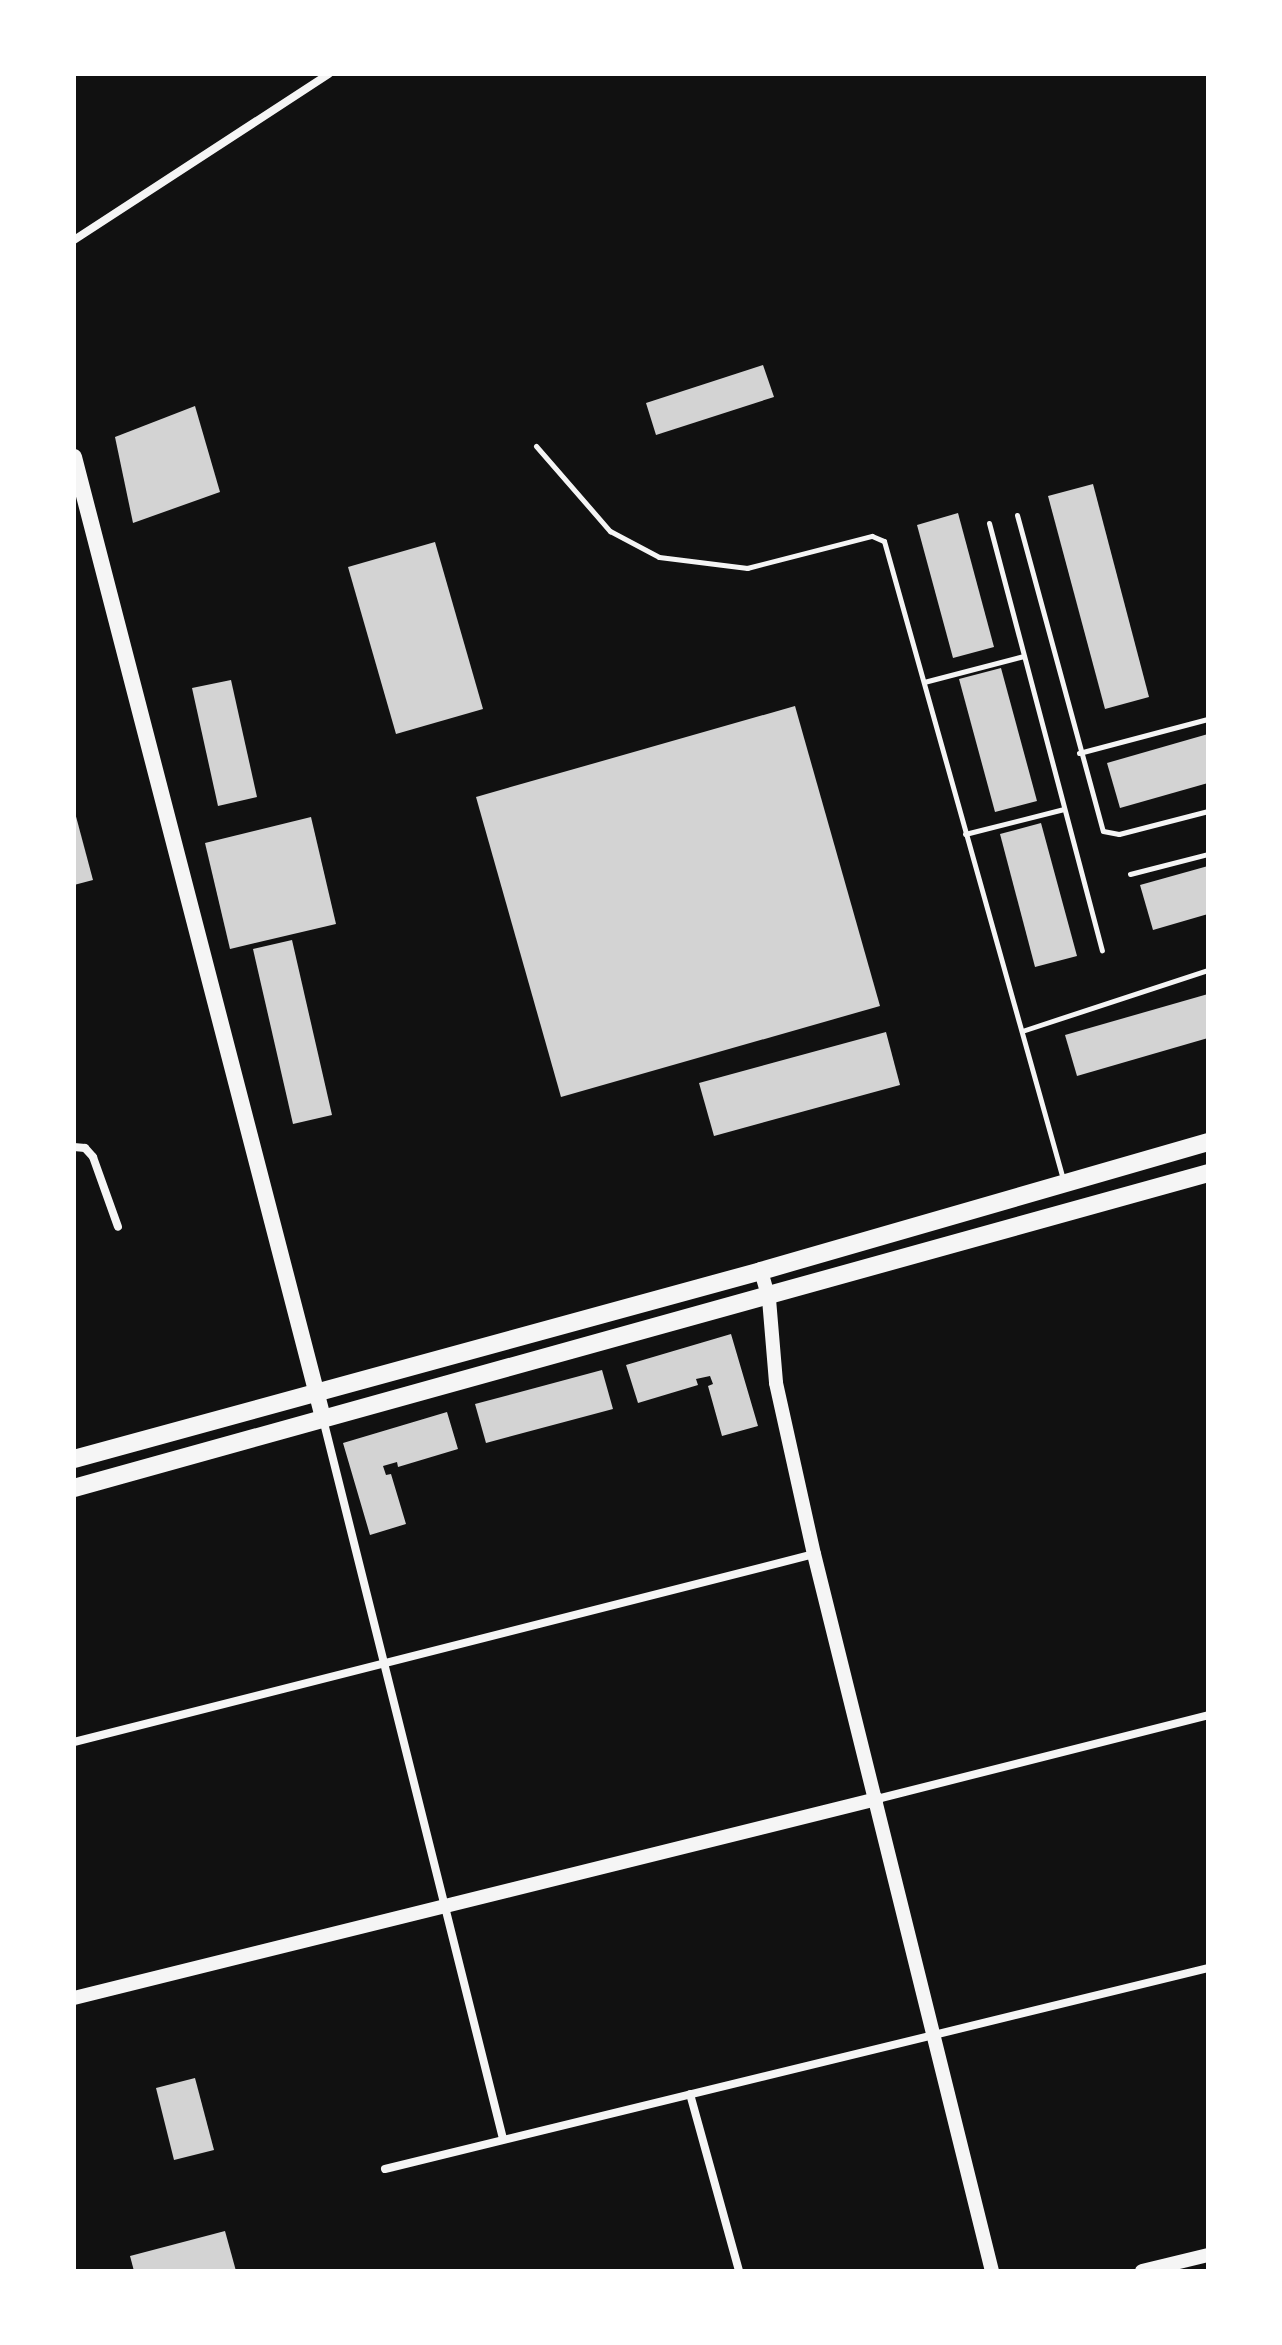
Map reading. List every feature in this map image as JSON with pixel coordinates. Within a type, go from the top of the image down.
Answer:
[{"type":"highway","points":[[74,1459],[761,1271],[1208,1142]]},
{"type":"highway","points":[[74,1488],[769,1299],[1208,1173]]},
{"type":"main road","points":[[74,457],[323,1418]]},
{"type":"street","points":[[74,240],[329,74]]},
{"type":"street","points":[[74,1147],[85,1148],[93,1157],[118,1227]]},
{"type":"street","points":[[761,1271],[769,1299],[776,1383],[814,1554],[936,2035],[992,2271]]},
{"type":"street","points":[[323,1418],[503,2139]]},
{"type":"street","points":[[74,1742],[386,1667],[814,1554]]},
{"type":"street","points":[[74,1998],[1208,1715]]},
{"type":"street","points":[[385,2169],[1208,1968]]},
{"type":"street","points":[[690,2094],[739,2271]]},
{"type":"street","points":[[1142,2271],[1208,2255]]},
{"type":"lane","points":[[536,446],[610,531],[659,557],[747,568],[872,536],[884,541],[1064,1184]]},
{"type":"lane","points":[[1017,515],[1097,818],[1111,835],[1208,811]]},
{"type":"lane","points":[[989,523],[1102,950]]},
{"type":"lane","points":[[924,682],[1024,656]]},
{"type":"lane","points":[[1079,753],[1208,719]]},
{"type":"lane","points":[[965,834],[1064,809]]},
{"type":"lane","points":[[1130,874],[1208,854]]},
{"type":"lane","points":[[1022,1031],[1208,970]]},
{"type":"building","points":[[763,365],[774,397],[656,435],[646,403]]},
{"type":"building","points":[[195,406],[220,492],[133,523],[115,437]]},
{"type":"building","points":[[1093,484],[1149,697],[1105,709],[1048,496]]},
{"type":"building","points":[[958,513],[994,647],[953,658],[917,525]]},
{"type":"building","points":[[435,542],[483,709],[396,734],[348,567]]},
{"type":"building","points":[[1001,668],[1037,801],[995,812],[959,679]]},
{"type":"building","points":[[231,680],[257,797],[218,806],[192,688]]},
{"type":"building","points":[[795,706],[880,1006],[561,1097],[476,797]]},
{"type":"building","points":[[1208,734],[1208,783],[1120,808],[1107,763]]},
{"type":"building","points":[[74,809],[93,880],[74,885]]},
{"type":"building","points":[[311,817],[336,924],[230,949],[205,843]]},
{"type":"building","points":[[1041,823],[1077,956],[1035,967],[1000,834]]},
{"type":"building","points":[[1208,866],[1208,914],[1153,930],[1140,885]]},
{"type":"building","points":[[292,940],[332,1115],[293,1124],[253,949]]},
{"type":"building","points":[[1208,994],[1208,1038],[1077,1076],[1065,1035]]},
{"type":"building","points":[[886,1032],[900,1085],[714,1136],[699,1083]]},
{"type":"building","points":[[731,1334],[758,1426],[722,1436],[708,1386],[713,1384],[710,1376],[696,1379],[698,1385],[638,1403],[626,1365]]},
{"type":"building","points":[[602,1370],[613,1409],[486,1443],[475,1404]]},
{"type":"building","points":[[447,1412],[458,1449],[398,1467],[397,1462],[383,1466],[386,1475],[391,1474],[406,1524],[370,1535],[343,1443]]},
{"type":"building","points":[[195,2078],[214,2150],[174,2160],[156,2088]]},
{"type":"building","points":[[225,2231],[236,2271],[134,2271],[130,2256]]}]
